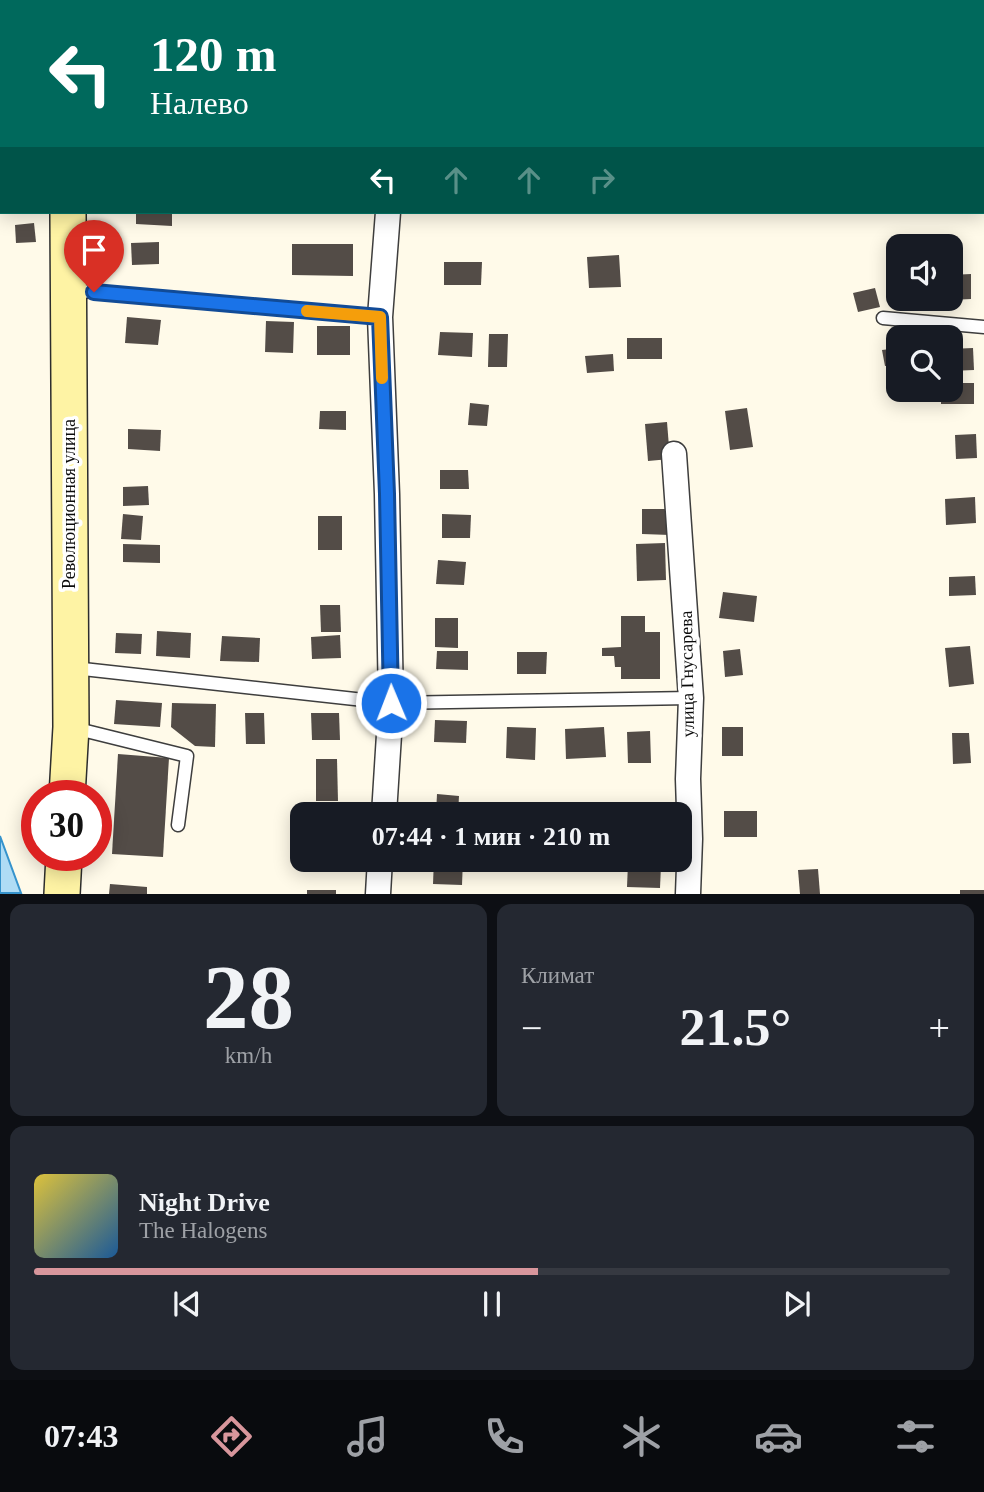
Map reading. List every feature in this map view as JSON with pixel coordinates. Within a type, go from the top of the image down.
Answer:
[{"type":"main road","name":"Революционная улица","points":[[68,214],[71,727],[68,780]]},
{"type":"main road","points":[[62,894],[63,871]]},
{"type":"street","points":[[385,802],[391,703],[380,317],[387,214]]},
{"type":"street","name":"улица Гнусарева","points":[[674,454],[691,698],[688,894]]},
{"type":"street","points":[[378,894],[379,872]]},
{"type":"lane","points":[[68,289],[380,317]]},
{"type":"lane","points":[[883,318],[984,327]]},
{"type":"lane","points":[[70,667],[391,703],[691,698]]},
{"type":"lane","points":[[71,727],[187,756],[178,825]]},
{"type":"water","points":[[0,836],[21,893],[0,893]]},
{"type":"building","points":[[136,214],[172,214],[172,226],[136,224]]},
{"type":"building","points":[[34,223],[36,242],[16,243],[15,225]]},
{"type":"building","points":[[159,242],[159,264],[132,265],[131,243]]},
{"type":"building","points":[[292,244],[353,244],[353,276],[292,275]]},
{"type":"building","points":[[619,255],[621,287],[589,288],[587,257]]},
{"type":"building","points":[[444,262],[482,262],[481,285],[444,285]]},
{"type":"building","points":[[963,274],[971,274],[971,299],[963,299]]},
{"type":"building","points":[[875,288],[880,307],[858,312],[853,293]]},
{"type":"building","points":[[127,317],[161,320],[158,345],[125,343]]},
{"type":"building","points":[[266,321],[294,322],[293,353],[265,352]]},
{"type":"building","points":[[317,326],[350,326],[350,355],[317,355]]},
{"type":"building","points":[[440,332],[473,333],[472,357],[438,355]]},
{"type":"building","points":[[489,334],[508,334],[507,367],[488,367]]},
{"type":"building","points":[[627,338],[662,338],[662,359],[627,359]]},
{"type":"building","points":[[963,348],[973,348],[974,370],[963,370]]},
{"type":"building","points":[[882,350],[886,350],[886,366],[885,366]]},
{"type":"building","points":[[613,354],[614,371],[587,373],[585,356]]},
{"type":"building","points":[[963,383],[974,383],[974,404],[941,404],[963,402]]},
{"type":"building","points":[[470,403],[489,405],[487,426],[468,425]]},
{"type":"building","points":[[747,408],[753,447],[730,450],[725,411]]},
{"type":"building","points":[[320,411],[346,411],[346,430],[319,429]]},
{"type":"building","points":[[667,422],[670,459],[648,461],[645,424]]},
{"type":"building","points":[[128,429],[161,430],[160,451],[128,449]]},
{"type":"building","points":[[976,434],[977,458],[956,459],[955,435]]},
{"type":"building","points":[[440,470],[468,470],[469,489],[440,489]]},
{"type":"building","points":[[148,486],[149,505],[123,506],[123,487]]},
{"type":"building","points":[[975,497],[976,523],[946,525],[945,499]]},
{"type":"building","points":[[642,509],[670,509],[670,535],[642,534]]},
{"type":"building","points":[[123,514],[143,516],[141,540],[121,539]]},
{"type":"building","points":[[442,514],[471,515],[470,538],[442,538]]},
{"type":"building","points":[[318,516],[342,516],[342,550],[318,550]]},
{"type":"building","points":[[665,543],[666,580],[637,581],[636,544]]},
{"type":"building","points":[[123,544],[160,545],[160,563],[123,562]]},
{"type":"building","points":[[438,560],[466,562],[464,585],[436,584]]},
{"type":"building","points":[[975,576],[976,595],[949,596],[949,577]]},
{"type":"building","points":[[723,592],[757,596],[754,622],[719,618]]},
{"type":"building","points":[[320,605],[340,605],[341,632],[321,632]]},
{"type":"building","points":[[621,616],[645,616],[645,632],[660,632],[660,679],[621,679],[621,667],[615,667],[614,656],[602,656],[602,648],[621,647]]},
{"type":"building","points":[[435,618],[458,618],[458,648],[435,647]]},
{"type":"building","points":[[157,631],[191,633],[190,658],[156,656]]},
{"type":"building","points":[[116,633],[142,634],[141,654],[115,653]]},
{"type":"building","points":[[340,635],[341,658],[312,659],[311,637]]},
{"type":"building","points":[[222,636],[260,638],[259,662],[220,661]]},
{"type":"building","points":[[970,646],[974,684],[949,687],[945,648]]},
{"type":"building","points":[[740,649],[743,675],[725,677],[723,651]]},
{"type":"building","points":[[437,651],[468,651],[468,670],[436,669]]},
{"type":"building","points":[[517,652],[547,652],[546,674],[517,674]]},
{"type":"building","points":[[116,700],[162,703],[160,727],[114,724]]},
{"type":"building","points":[[172,703],[216,704],[215,747],[195,746],[171,727]]},
{"type":"building","points":[[245,713],[264,713],[265,744],[246,744]]},
{"type":"building","points":[[311,713],[339,713],[340,740],[312,740]]},
{"type":"building","points":[[435,720],[467,721],[466,743],[434,742]]},
{"type":"building","points":[[507,727],[536,728],[535,760],[506,758]]},
{"type":"building","points":[[604,727],[606,757],[566,759],[565,729]]},
{"type":"building","points":[[722,727],[743,727],[743,756],[722,756]]},
{"type":"building","points":[[650,731],[651,763],[628,763],[627,732]]},
{"type":"building","points":[[952,733],[969,733],[971,763],[953,764]]},
{"type":"building","points":[[118,754],[169,758],[163,857],[112,854]]},
{"type":"building","points":[[316,759],[337,759],[338,801],[316,801]]},
{"type":"building","points":[[437,794],[459,796],[459,802],[437,802]]},
{"type":"building","points":[[724,811],[757,811],[757,837],[724,837]]},
{"type":"building","points":[[818,869],[820,894],[800,894],[798,870]]},
{"type":"building","points":[[433,872],[462,872],[462,885],[433,884]]},
{"type":"building","points":[[628,872],[661,872],[660,888],[627,887]]},
{"type":"building","points":[[110,884],[147,887],[147,894],[109,894]]},
{"type":"building","points":[[307,890],[336,890],[336,894],[307,894]]},
{"type":"building","points":[[960,890],[984,890],[984,894],[960,894]]},
{"type":"slow traffic","points":[[307,311],[380,317],[382,378]]},
{"type":"route","points":[[94,292],[380,317],[391,703]]}]
